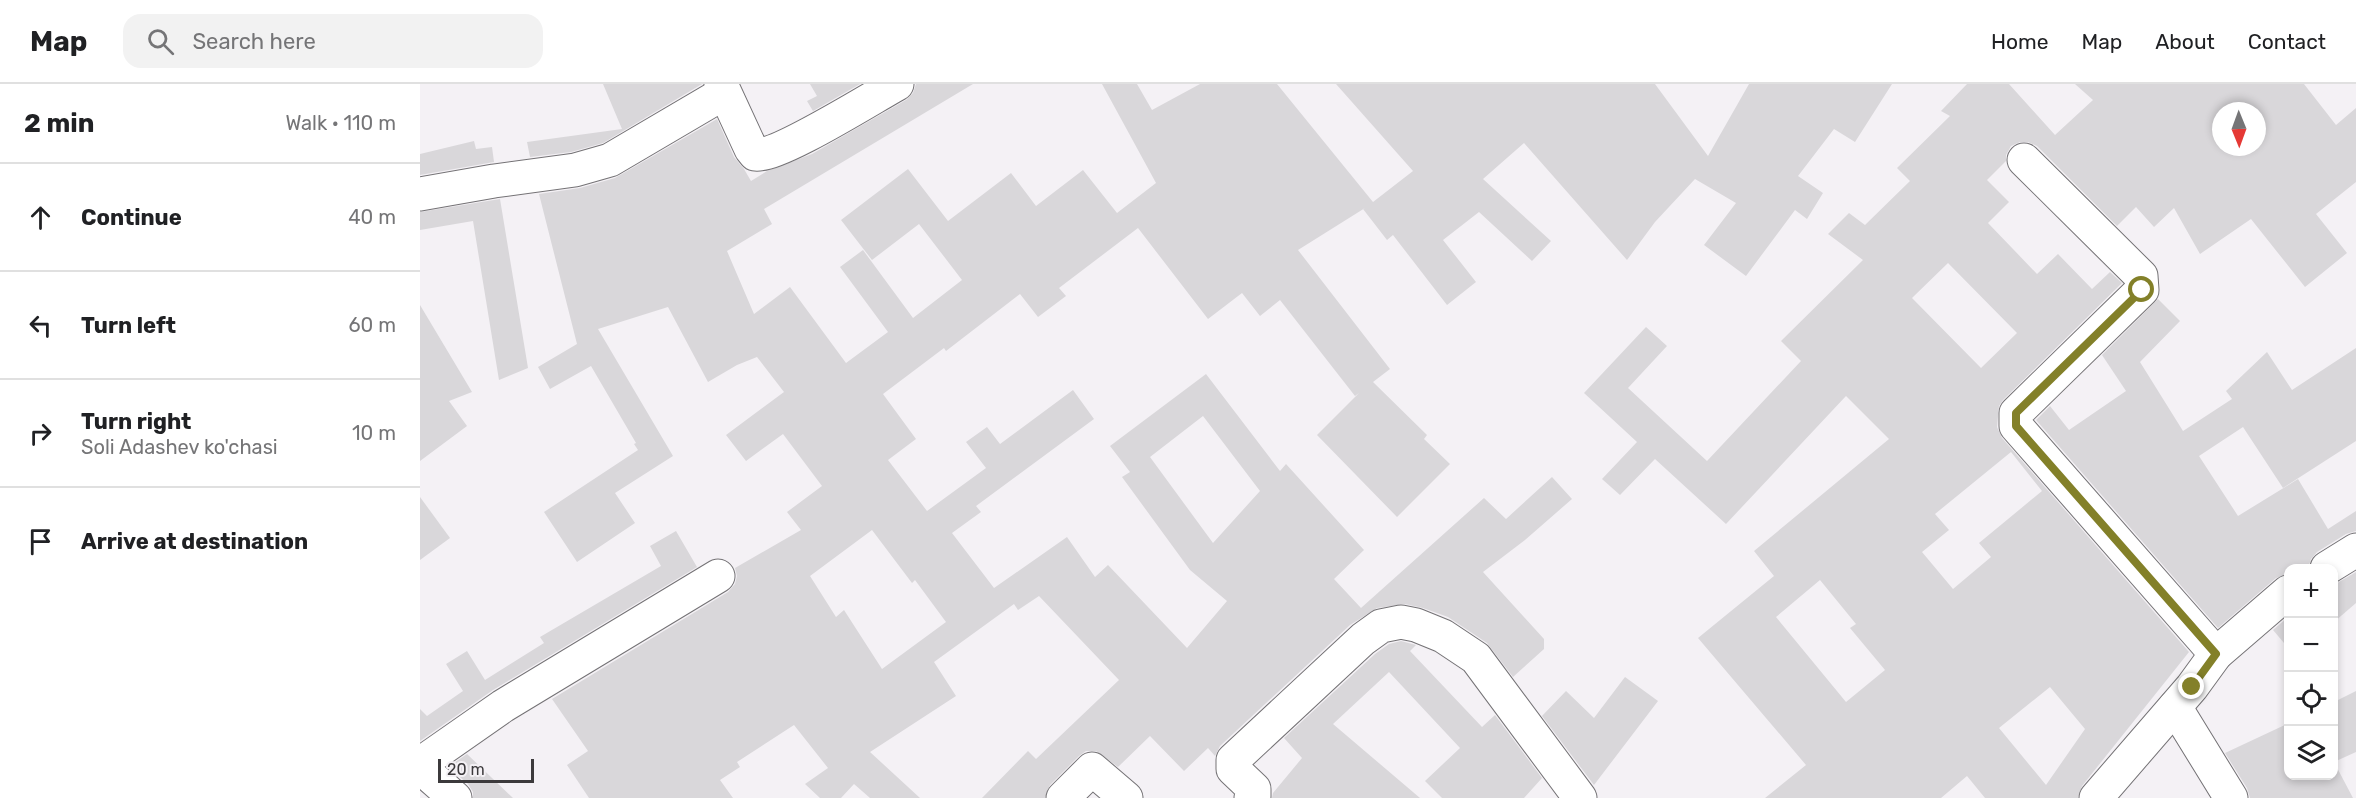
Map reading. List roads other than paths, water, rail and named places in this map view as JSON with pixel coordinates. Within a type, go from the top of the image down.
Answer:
[{"type":"street","points":[[420,194],[575,170],[610,160],[722,89],[751,149],[755,154],[761,155],[787,145],[897,84]]},
{"type":"street","points":[[2024,160],[2141,276],[2142,290],[2016,413],[2016,426],[2216,654]]},
{"type":"street","points":[[2333,564],[2356,550]]},
{"type":"street","points":[[455,798],[420,765],[503,706],[718,576]]},
{"type":"street","points":[[2096,798],[2175,707],[2216,654],[2284,596]]},
{"type":"street","points":[[1251,798],[1254,789],[1233,769],[1233,760],[1363,639],[1381,626],[1401,622],[1416,625],[1443,636],[1476,658],[1580,798]]},
{"type":"street","points":[[2175,707],[2231,798]]},
{"type":"street","points":[[1063,798],[1092,769],[1126,798]]}]
